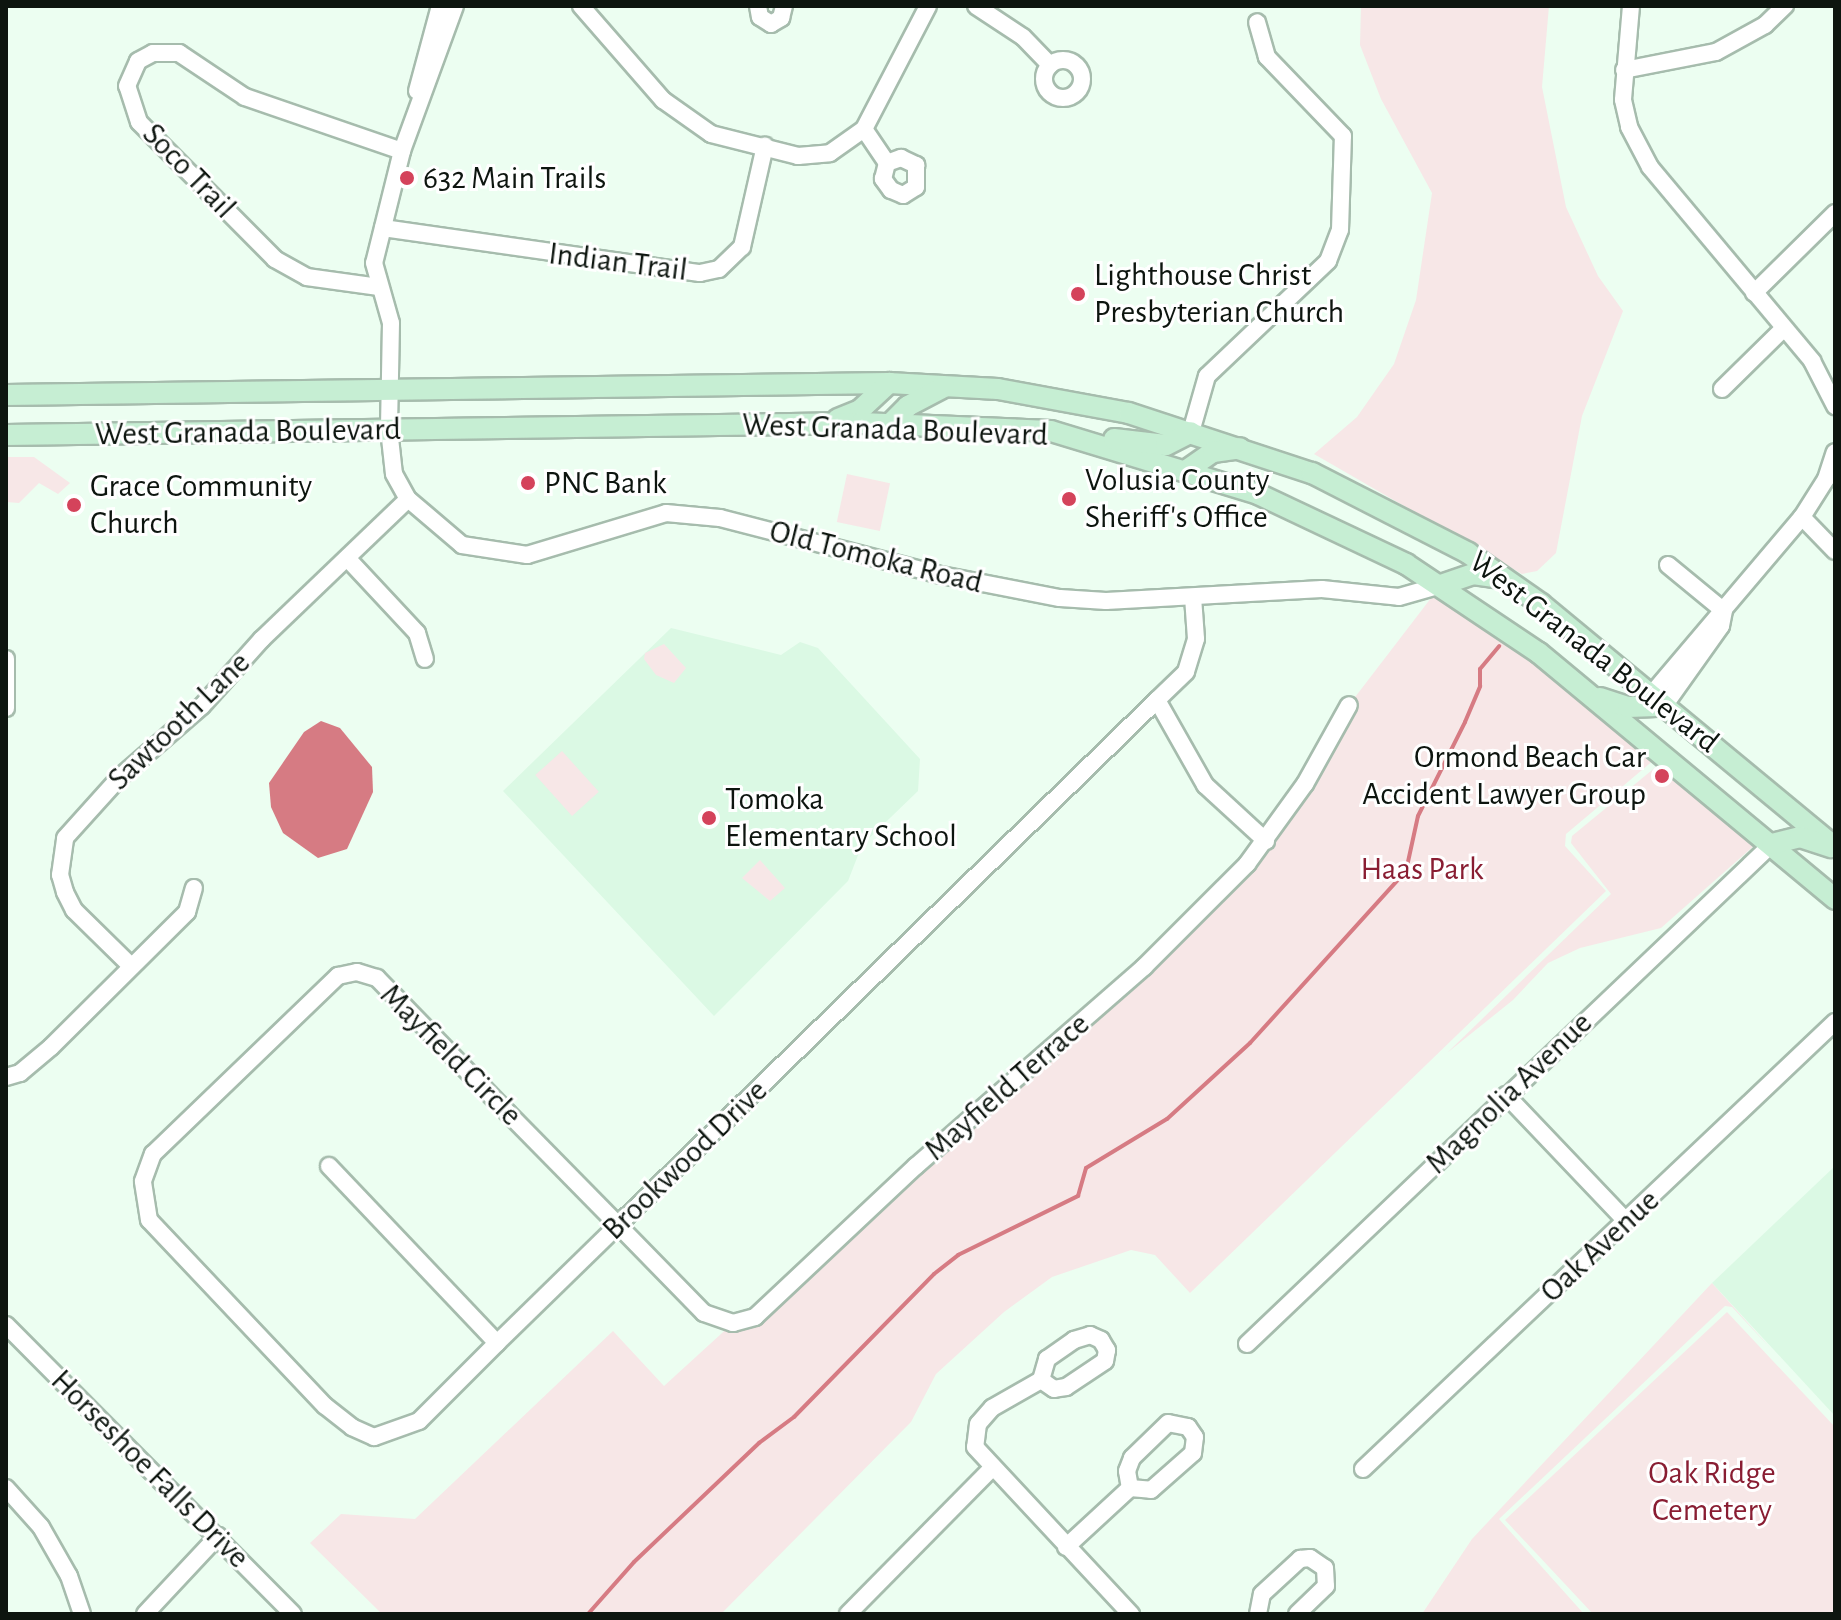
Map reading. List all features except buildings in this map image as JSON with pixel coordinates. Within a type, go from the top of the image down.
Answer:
[{"type":"main road","name":"West Granada Boulevard","points":[[6,395],[889,383],[948,385],[1085,403],[1248,447],[1390,509],[1508,580],[1835,847]]},
{"type":"main road","points":[[827,424],[860,410],[889,383]]},
{"type":"main road","points":[[890,424],[908,406],[948,385]]},
{"type":"main road","name":"West Granada Boulevard","points":[[6,435],[827,424],[1051,431],[1187,470],[1332,526],[1441,585],[1507,629],[1589,694],[1835,899]]},
{"type":"main road","points":[[1051,431],[1166,445],[1191,432]]},
{"type":"main road","points":[[1187,470],[1213,452],[1248,447]]},
{"type":"main road","points":[[1441,585],[1473,574],[1508,580]]},
{"type":"main road","points":[[1589,694],[1628,707],[1657,700]]},
{"type":"main road","points":[[1772,844],[1800,837],[1835,847]]},
{"type":"street","points":[[440,6],[414,101],[417,107],[427,93],[455,6]]},
{"type":"street","points":[[581,6],[663,100],[711,134],[798,156],[830,153],[864,129],[928,6]]},
{"type":"street","points":[[758,6],[760,17],[771,24],[784,14],[784,6]]},
{"type":"street","points":[[976,6],[1023,37],[1050,65]]},
{"type":"street","points":[[1631,6],[1624,70],[1629,127],[1650,167],[1812,361],[1835,406]]},
{"type":"street","points":[[1624,70],[1716,52],[1765,25],[1785,6]]},
{"type":"street","points":[[1191,432],[1207,376],[1328,261],[1340,230],[1343,136],[1267,57],[1257,22]]},
{"type":"street","name":"Soco Trail","points":[[379,287],[307,277],[275,259],[139,122],[127,86],[138,61],[153,53],[179,53],[245,97],[402,151]]},
{"type":"street","name":"Old Tomoka Road","points":[[417,107],[402,151],[374,263],[391,323],[389,429],[394,474],[408,499],[462,545],[498,553],[527,555],[666,513],[720,518],[1022,593],[1106,601],[1322,589],[1399,597],[1441,585]]},
{"type":"street","points":[[864,129],[887,163]]},
{"type":"street","name":"Indian Trail","points":[[383,228],[700,273],[719,269],[742,247],[765,146]]},
{"type":"street","points":[[1754,293],[1835,213]]},
{"type":"street","points":[[1722,389],[1784,328]]},
{"type":"street","points":[[1657,700],[1721,626],[1724,611],[1802,517],[1826,479],[1835,452]]},
{"type":"street","name":"Sawtooth Lane","points":[[131,966],[74,910],[60,875],[65,838],[120,777],[202,706],[408,499]]},
{"type":"street","points":[[1802,517],[1835,551]]},
{"type":"street","points":[[347,558],[417,633],[425,659]]},
{"type":"street","points":[[1668,565],[1724,611]]},
{"type":"street","name":"Brookwood Drive","points":[[143,1181],[149,1220],[325,1406],[374,1437],[394,1434],[419,1421],[1186,672],[1196,639],[1193,597]]},
{"type":"street","points":[[6,659],[6,708]]},
{"type":"street","points":[[1157,700],[1205,785],[1266,841]]},
{"type":"street","name":"Mayfield Terrace","points":[[618,1225],[704,1313],[733,1323],[755,1317],[916,1166],[1144,967],[1266,841],[1349,705]]},
{"type":"street","name":"Magnolia Avenue","points":[[1247,1344],[1772,844]]},
{"type":"street","points":[[6,1077],[41,1056],[187,912],[194,888]]},
{"type":"street","name":"Mayfield Circle","points":[[143,1181],[153,1154],[338,976],[357,972],[377,978],[618,1225]]},
{"type":"street","name":"Oak Avenue","points":[[1363,1469],[1835,1022]]},
{"type":"street","points":[[1506,1095],[1626,1221]]},
{"type":"street","points":[[329,1166],[497,1343]]},
{"type":"street","name":"Horseshoe Falls Drive","points":[[6,1325],[293,1614]]},
{"type":"street","points":[[1041,1380],[992,1408],[978,1424],[975,1447],[991,1469],[1131,1614]]},
{"type":"street","points":[[1066,1547],[1130,1488],[1151,1490],[1193,1453],[1195,1437],[1188,1427],[1168,1423],[1132,1458],[1127,1471],[1130,1488]]},
{"type":"street","points":[[848,1614],[991,1469]]},
{"type":"street","points":[[6,1488],[41,1527],[69,1576],[82,1614]]},
{"type":"street","points":[[145,1614],[218,1536]]},
{"type":"street","points":[[1258,1614],[1262,1594],[1300,1559],[1310,1558],[1325,1568],[1326,1586],[1297,1614]]},
{"type":"shaded area","name":"Tomoka Elementary School","points":[[671,628],[781,655],[800,642],[818,648],[920,759],[918,791],[862,845],[848,881],[714,1016],[503,791]]},
{"type":"shaded area","points":[[321,721],[340,728],[372,767],[373,792],[347,849],[318,858],[283,833],[271,807],[269,783],[304,732]]},
{"type":"shaded area","points":[[1835,1166],[1835,1416],[1712,1283]]},
{"type":"green space","points":[[1361,6],[1549,6],[1542,87],[1566,207],[1598,276],[1623,311],[1582,416],[1556,553],[1537,571],[1522,574],[1314,454],[1357,417],[1394,364],[1416,300],[1432,193],[1381,99],[1360,45]]},
{"type":"green space","points":[[6,457],[34,457],[70,483],[58,494],[39,483],[19,503],[6,502]]},
{"type":"green space","points":[[847,474],[890,483],[880,531],[837,522]]},
{"type":"green space","name":"Haas Park","points":[[1441,585],[1661,754],[1566,834],[1565,846],[1606,891],[1190,1293],[1155,1255],[1131,1250],[1052,1277],[1004,1312],[936,1374],[911,1422],[721,1614],[382,1614],[310,1543],[341,1514],[415,1519],[613,1331],[664,1386],[733,1323],[755,1317],[1247,864],[1349,705]]},
{"type":"green space","points":[[664,644],[686,668],[674,683],[656,675],[644,659],[645,653]]},
{"type":"green space","points":[[562,751],[599,792],[572,816],[535,775]]},
{"type":"green space","points":[[1657,766],[1756,844],[1661,928],[1580,948],[1548,963],[1513,1000],[1447,1053],[1611,894],[1571,843],[1572,836]]},
{"type":"green space","points":[[760,860],[785,888],[770,901],[742,878]]},
{"type":"green space","points":[[1712,1283],[1773,1351],[1732,1307],[1725,1306],[1499,1519],[1584,1614],[1422,1614],[1472,1539]]},
{"type":"green space","name":"Oak Ridge Cemetery","points":[[1727,1312],[1835,1427],[1835,1614],[1593,1614],[1505,1520]]},
{"type":"waterway","points":[[588,1614],[634,1562],[759,1443],[794,1417],[934,1274],[958,1255],[1078,1196],[1086,1168],[1167,1119],[1250,1043],[1406,871],[1418,816],[1465,722],[1480,686],[1480,669],[1499,646]]},
{"type":"place","name":"632 Main Trails","points":[[407,178]]},
{"type":"place","name":"Lighthouse Christ Presbyterian Church","points":[[1078,294]]},
{"type":"place","name":"PNC Bank","points":[[528,483]]},
{"type":"place","name":"Volusia County Sheriff's Office","points":[[1069,499]]},
{"type":"place","name":"Grace Community Church","points":[[74,505]]},
{"type":"place","name":"Ormond Beach Car Accident Lawyer Group","points":[[1662,776]]},
{"type":"place","name":"Tomoka Elementary School","points":[[709,818]]}]
